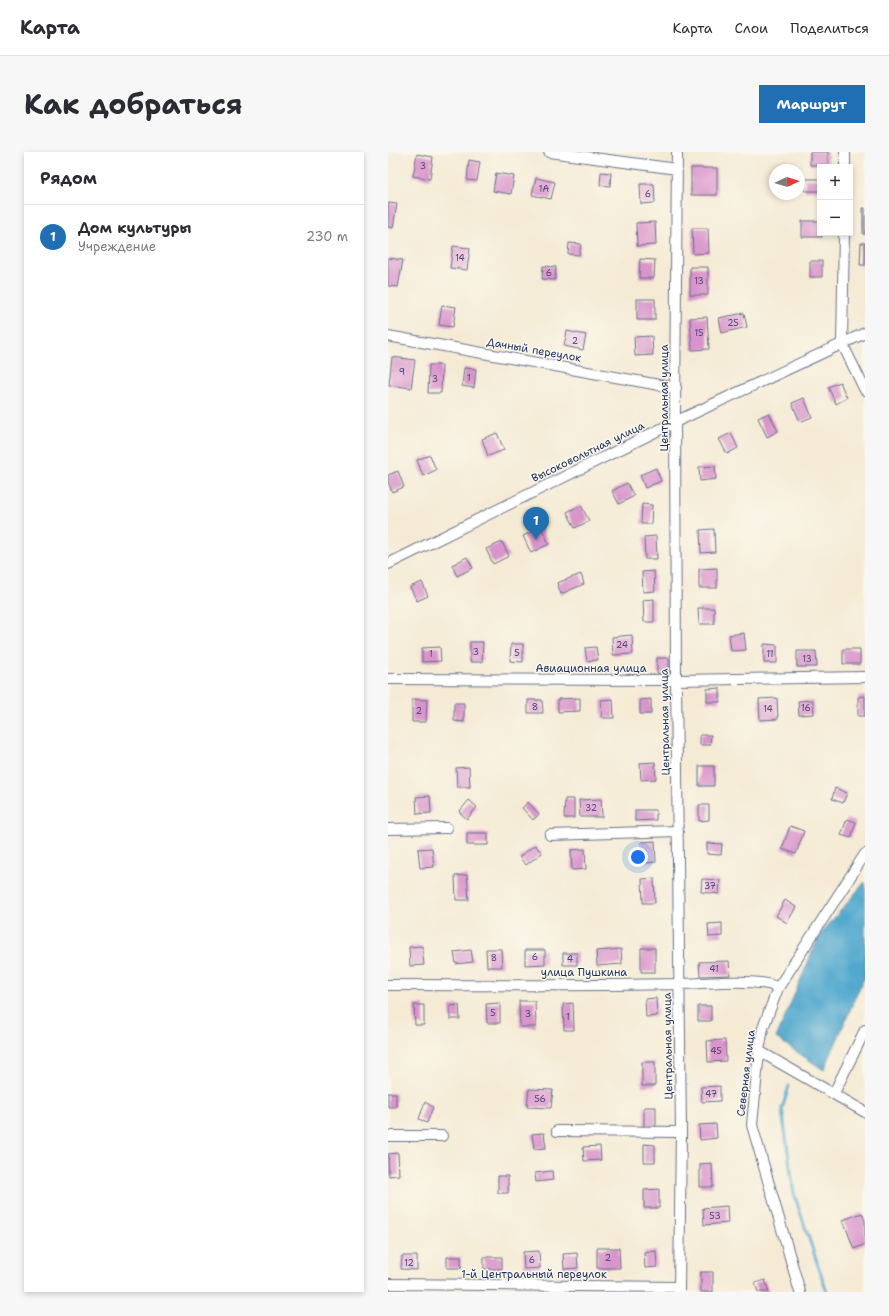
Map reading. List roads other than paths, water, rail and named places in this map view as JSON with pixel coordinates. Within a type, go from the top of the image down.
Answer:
[{"type":"street","points":[[549,152],[677,169]]},
{"type":"street","name":"Центральная улица","points":[[677,152],[675,422],[681,1132],[679,1289]]},
{"type":"street","points":[[845,164],[846,152]]},
{"type":"street","points":[[844,236],[842,343],[865,390]]},
{"type":"street","name":"Высоковольтная улица","points":[[388,564],[675,422],[865,332]]},
{"type":"street","name":"Дачный переулок","points":[[388,336],[676,388]]},
{"type":"street","name":"Авиационная улица","points":[[388,679],[676,680],[865,677]]},
{"type":"street","points":[[388,829],[447,828]]},
{"type":"street","points":[[550,835],[678,831]]},
{"type":"street","name":"Северная улица","points":[[800,1292],[752,1125],[759,1052],[763,1028],[778,988],[865,854]]},
{"type":"street","name":"улица Пушкина","points":[[388,985],[679,984],[758,982],[773,984],[778,988]]},
{"type":"street","points":[[834,1093],[865,1030]]},
{"type":"street","points":[[759,1052],[834,1093],[865,1112]]},
{"type":"street","points":[[557,1131],[681,1132]]},
{"type":"street","points":[[388,1136],[442,1136]]},
{"type":"street","name":"1-й Центральный переулок","points":[[388,1284],[679,1289]]},
{"type":"water","points":[[865,882],[865,976],[824,1070],[776,1038],[819,936]]},
{"type":"waterway","points":[[789,1086],[782,1109],[794,1194],[827,1292]]},
{"type":"place","name":"Дом культуры","points":[[536,540]]}]
